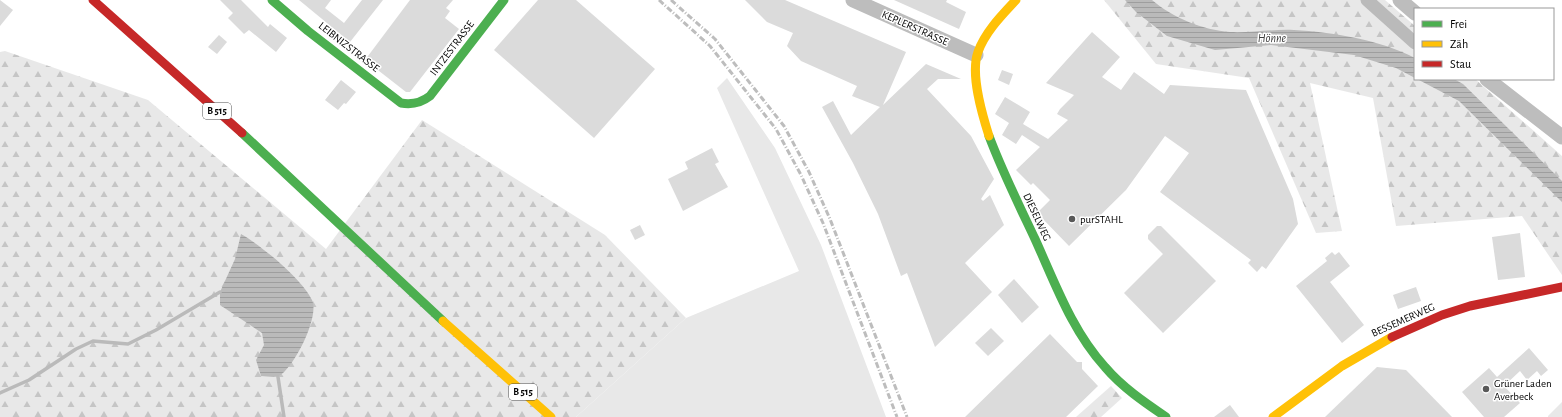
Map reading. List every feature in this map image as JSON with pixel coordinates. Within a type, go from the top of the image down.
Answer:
[{"type":"street","name":"B 515","points":[[93,0],[237,129],[441,319],[551,417]]},
{"type":"street","name":"LEIBNIZSTRASSE","points":[[272,0],[308,31],[401,103],[415,105]]},
{"type":"street","name":"INTZESTRASSE","points":[[415,105],[422,103],[430,96],[504,0]]},
{"type":"street","name":"KEPLERSTRASSE","points":[[853,0],[976,55]]},
{"type":"street","points":[[976,55],[985,39],[1016,0]]},
{"type":"street","points":[[1400,0],[1414,12]]},
{"type":"street","name":"DIESELWEG","points":[[976,55],[980,104],[984,123],[993,148],[1061,298],[1080,332],[1097,358],[1116,378],[1166,417]]},
{"type":"street","points":[[1488,80],[1562,137]]},
{"type":"street","name":"BESSEMERWEG","points":[[1273,417],[1334,369],[1398,333],[1470,306],[1562,287]]},
{"type":"green space","points":[[1104,0],[1385,0],[1414,25],[1414,80],[1476,80],[1562,156],[1562,275],[1522,216],[1396,226],[1373,98],[1310,83],[1342,231],[1316,233],[1249,78],[1156,64]]},
{"type":"green space","points":[[5,51],[148,100],[326,249],[422,120],[605,235],[686,318],[576,417],[0,417],[0,52]]},
{"type":"green space","points":[[727,78],[775,148],[821,245],[886,417],[576,417],[686,318],[799,271],[717,88]]},
{"type":"green space","points":[[1111,386],[1122,398],[1101,417],[1076,417]]},
{"type":"green space","points":[[1562,402],[1562,417],[1548,417],[1548,416]]},
{"type":"water","name":"Hönne","points":[[1125,0],[1152,0],[1179,18],[1199,26],[1220,31],[1309,31],[1356,38],[1387,46],[1414,58],[1414,77],[1396,68],[1354,55],[1271,45],[1215,50],[1167,36],[1136,12]]},
{"type":"water","points":[[1419,80],[1456,80],[1463,84],[1562,181],[1562,202],[1459,101]]},
{"type":"water","points":[[241,234],[260,246],[291,273],[312,300],[312,318],[304,341],[292,363],[277,377],[261,376],[256,360],[264,345],[262,333],[220,305],[220,292],[235,259]]},
{"type":"building","points":[[0,0],[13,10],[0,26]]},
{"type":"building","points":[[220,0],[241,0],[268,27],[270,24],[287,38],[276,52],[249,30],[244,34],[228,18],[233,13]]},
{"type":"building","points":[[299,0],[331,0],[325,8],[344,23],[362,0],[383,0],[350,42]]},
{"type":"building","points":[[410,0],[453,0],[446,8],[450,11],[445,18],[459,29],[410,92],[406,92],[365,60]]},
{"type":"building","points":[[538,0],[576,0],[655,69],[594,138],[494,50]]},
{"type":"building","points":[[745,0],[785,0],[906,52],[883,105],[926,64],[961,79],[938,79],[927,89],[971,136],[994,179],[981,199],[983,201],[990,195],[1004,225],[965,263],[992,292],[935,347],[907,273],[901,276],[878,214],[853,163],[822,107],[833,101],[851,135],[880,107],[852,96],[857,86],[801,61],[787,46],[793,33],[767,22]]},
{"type":"building","points":[[894,0],[947,0],[946,2],[966,12],[959,29]]},
{"type":"building","points":[[1092,32],[1120,57],[1102,77],[1121,90],[1134,72],[1164,94],[1170,85],[1246,90],[1293,199],[1298,224],[1266,269],[1262,266],[1257,272],[1248,263],[1251,260],[1160,192],[1189,153],[1165,136],[1126,190],[1069,246],[1040,216],[1041,215],[1038,212],[1050,200],[1033,183],[1031,185],[1016,170],[1040,147],[1022,135],[1016,144],[1002,135],[1009,123],[995,114],[1005,97],[1030,112],[1023,124],[1048,139],[1068,120],[1057,114],[1074,95],[1046,83]]},
{"type":"building","points":[[219,35],[227,42],[217,54],[208,47]]},
{"type":"building","points":[[1002,70],[1013,74],[1009,85],[998,80]]},
{"type":"building","points":[[341,80],[356,92],[346,104],[344,103],[338,110],[325,100]]},
{"type":"building","points":[[712,148],[719,162],[715,164],[728,187],[683,211],[668,179],[688,169],[685,162]]},
{"type":"building","points":[[640,225],[645,235],[635,240],[630,230]]},
{"type":"building","points":[[1157,226],[1161,226],[1216,281],[1163,333],[1124,293],[1163,254],[1148,239],[1148,235]]},
{"type":"building","points":[[1520,233],[1525,277],[1498,280],[1492,237]]},
{"type":"building","points":[[1332,252],[1335,255],[1339,252],[1350,266],[1330,282],[1364,325],[1342,343],[1296,286],[1327,261],[1325,258]]},
{"type":"building","points":[[1014,279],[1039,307],[1022,323],[998,295]]},
{"type":"building","points":[[1416,287],[1421,301],[1398,309],[1393,295]]},
{"type":"building","points":[[991,328],[1004,341],[988,356],[975,343]]},
{"type":"building","points":[[1050,334],[1077,362],[1082,362],[1082,369],[1098,386],[1066,417],[965,417]]},
{"type":"building","name":"Grüner Laden Averbeck","points":[[1529,348],[1548,370],[1541,376],[1537,371],[1527,380],[1520,371],[1504,386],[1520,403],[1504,417],[1484,417],[1462,392],[1489,368],[1497,377]]},
{"type":"building","points":[[1377,367],[1406,370],[1452,417],[1325,417]]},
{"type":"building","points":[[1230,405],[1239,417],[1214,417]]},
{"type":"waterway","points":[[1367,0],[1414,42]]},
{"type":"waterway","points":[[0,393],[29,380],[76,349],[93,341],[128,344],[156,330],[220,292]]},
{"type":"waterway","points":[[278,377],[284,417]]},
{"type":"railway","points":[[659,0],[710,46],[776,129],[801,175],[823,223],[897,417]]},
{"type":"railway","points":[[671,0],[715,39],[784,126],[809,172],[830,219],[907,417]]},
{"type":"traffic: fast","points":[[272,0],[308,31],[401,103],[409,104],[420,102],[430,96],[504,0]]},
{"type":"traffic: fast","points":[[242,133],[443,321]]},
{"type":"traffic: fast","points":[[989,136],[1005,175],[1057,289],[1083,338],[1105,367],[1126,388],[1166,417]]},
{"type":"traffic: slow","points":[[989,136],[978,94],[975,71],[976,61],[981,45],[989,31],[1016,0]]},
{"type":"traffic: slow","points":[[443,321],[551,417]]},
{"type":"traffic: slow","points":[[1273,417],[1342,366],[1392,337]]},
{"type":"traffic: jam","points":[[93,0],[242,133]]},
{"type":"traffic: jam","points":[[1392,337],[1442,315],[1470,306],[1562,287]]},
{"type":"place","name":"purSTAHL","points":[[1072,219]]},
{"type":"place","name":"Grüner Laden Averbeck","points":[[1486,389]]}]
